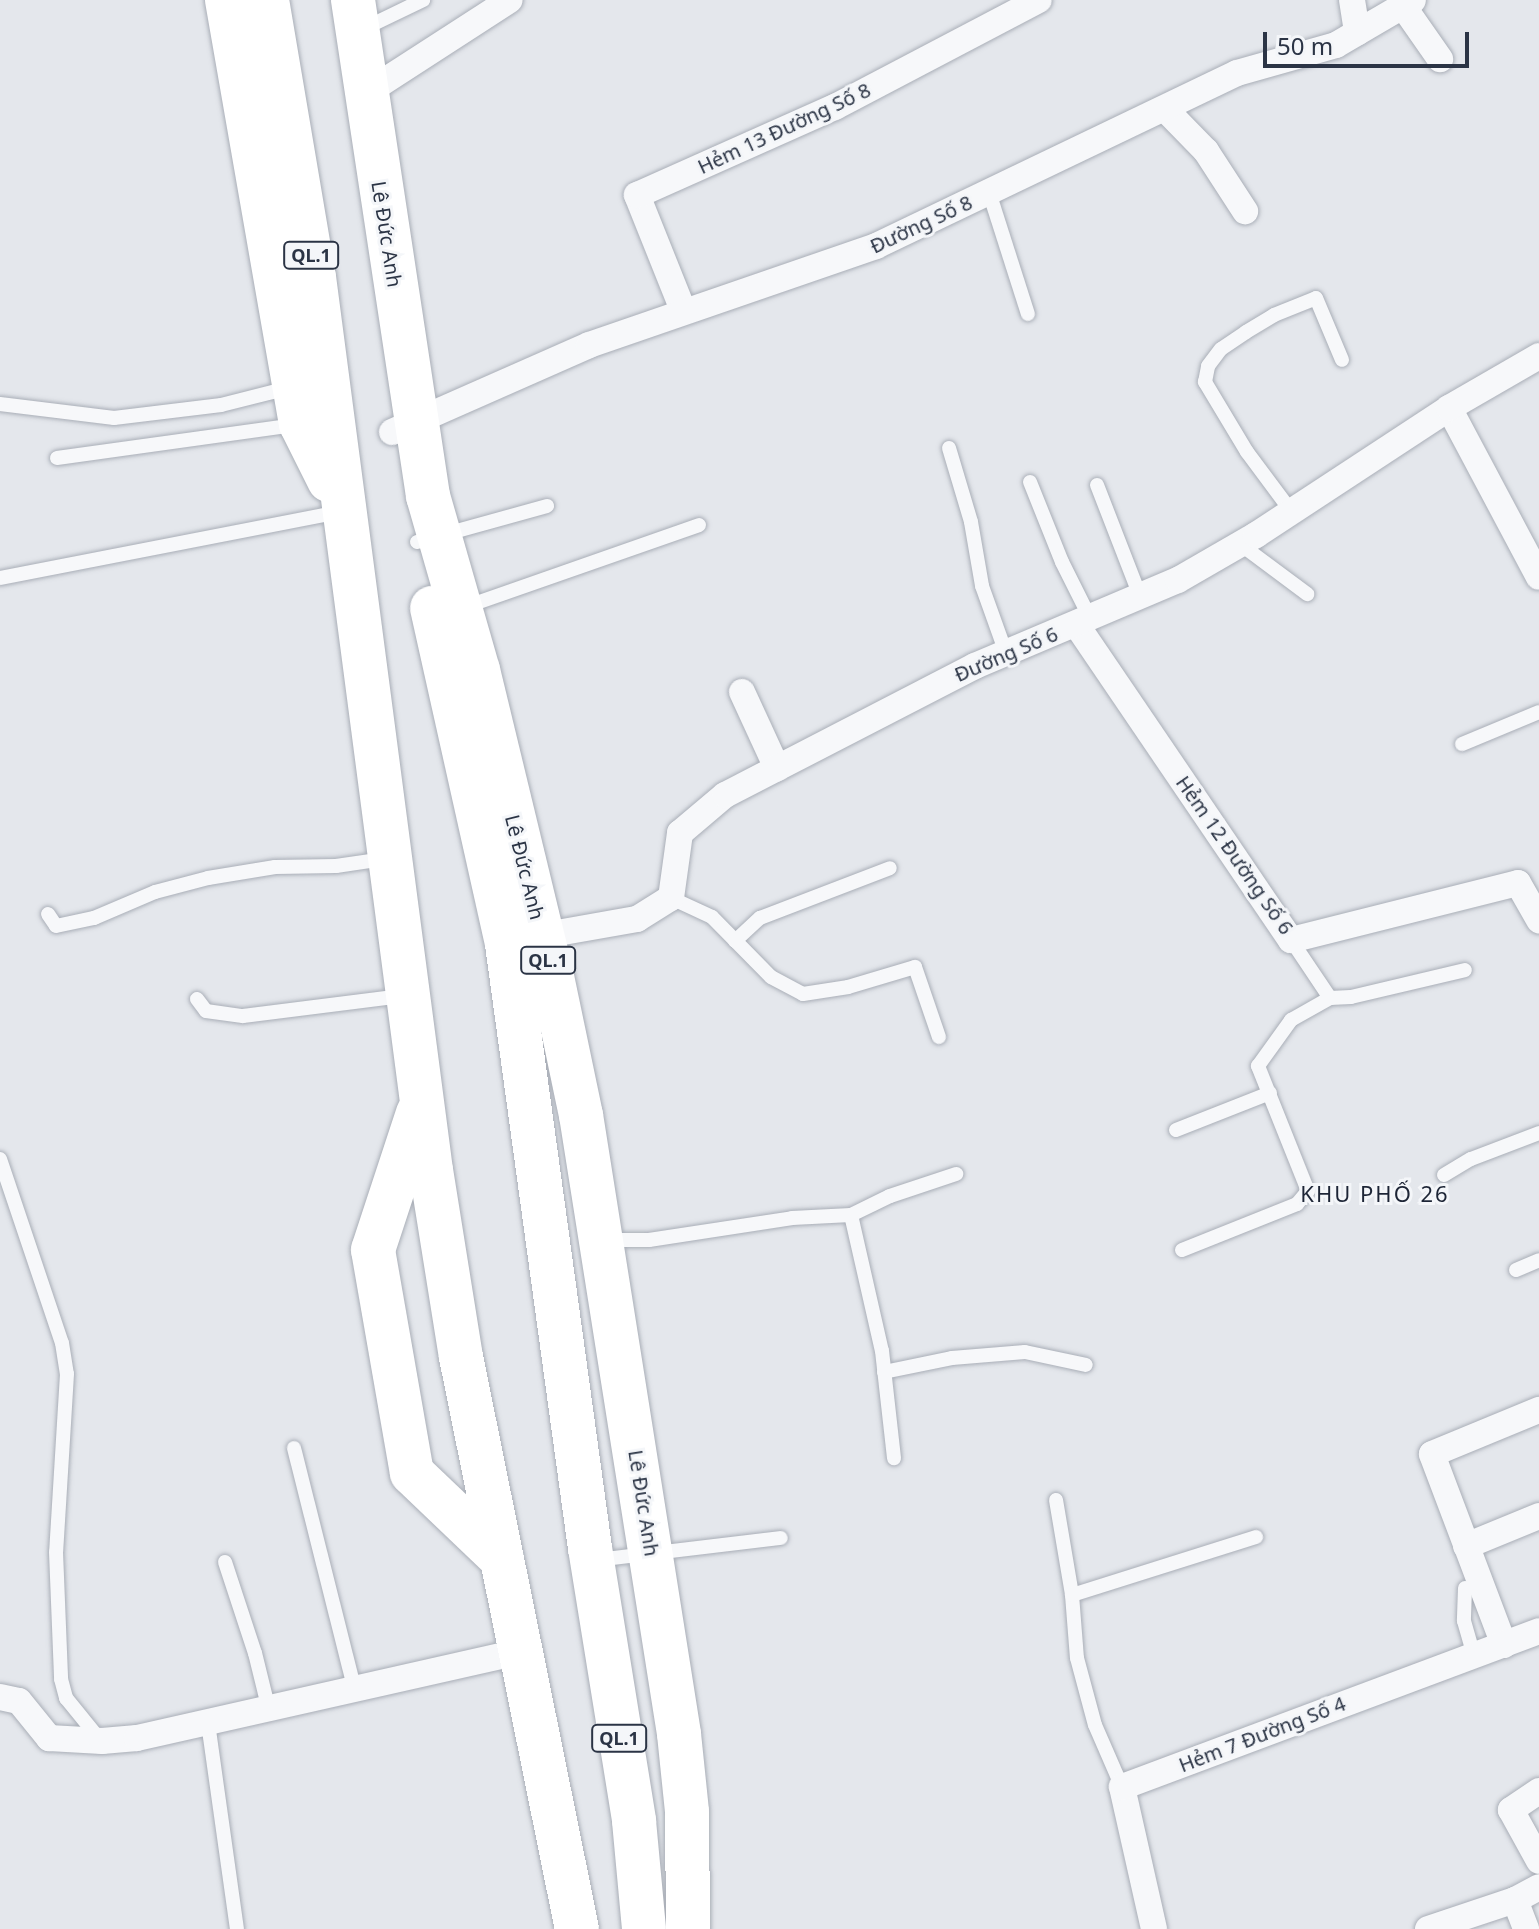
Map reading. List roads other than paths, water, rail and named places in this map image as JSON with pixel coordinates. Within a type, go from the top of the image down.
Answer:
[{"type":"highway","name":"QL.1","points":[[227,0],[298,405],[345,511]]},
{"type":"highway","name":"QL.1","points":[[267,0],[314,277],[393,858],[406,996],[461,1357],[577,1929]]},
{"type":"highway","name":"Lê Đức Anh","points":[[322,0],[428,538],[524,940],[581,1115],[653,1551],[684,1773],[688,1929]]},
{"type":"highway","name":"Lê Đức Anh","points":[[355,16],[404,428]]},
{"type":"highway","name":"Lê Đức Anh","points":[[524,940],[592,1561],[634,1821],[644,1929]]},
{"type":"highway","name":"QL.1","points":[[423,1096],[373,1250],[412,1473],[502,1559]]},
{"type":"street","points":[[366,93],[510,0]]},
{"type":"street","name":"Hẻm 13 Đường Số 8","points":[[683,310],[637,195],[835,107],[1039,0]]},
{"type":"street","points":[[1352,0],[1357,33]]},
{"type":"street","name":"Đường Số 8","points":[[404,428],[589,345],[683,310],[876,246],[1237,73],[1336,45],[1408,3]]},
{"type":"street","points":[[1408,3],[1440,59]]},
{"type":"street","points":[[1165,109],[1206,151],[1245,211]]},
{"type":"street","name":"Đường Số 6","points":[[671,898],[680,833],[725,795],[975,666],[1178,580],[1240,544],[1449,408],[1539,356]]},
{"type":"street","points":[[1449,408],[1539,577]]},
{"type":"street","name":"Hẻm 12 Đường Số 6","points":[[1083,621],[1291,940],[1518,883],[1539,920]]},
{"type":"street","points":[[742,692],[777,768]]},
{"type":"street","points":[[524,940],[637,919],[671,898]]},
{"type":"street","points":[[1504,1645],[1432,1454],[1539,1410]]},
{"type":"street","points":[[1466,1546],[1539,1516]]},
{"type":"street","name":"Hẻm 7 Đường Số 4","points":[[1122,1787],[1539,1631]]},
{"type":"street","points":[[0,1697],[19,1701],[49,1738],[102,1741],[137,1738],[522,1651]]},
{"type":"street","points":[[1122,1787],[1154,1929]]},
{"type":"street","points":[[1539,1791],[1511,1810],[1539,1861]]},
{"type":"street","points":[[1428,1929],[1515,1900],[1539,1887]]},
{"type":"street","points":[[1515,1900],[1526,1929]]},
{"type":"lane","points":[[355,16],[423,0]]},
{"type":"lane","points":[[989,192],[1028,314]]},
{"type":"lane","points":[[1291,511],[1247,452],[1205,382],[1208,366],[1221,349],[1246,332],[1274,315],[1316,298],[1342,360]]},
{"type":"lane","points":[[0,404],[114,418],[221,405],[298,405]]},
{"type":"lane","points":[[57,458],[298,405]]},
{"type":"lane","points":[[949,448],[967,508],[982,586],[1006,653]]},
{"type":"lane","points":[[1030,482],[1083,621]]},
{"type":"lane","points":[[1097,485],[1140,596]]},
{"type":"lane","points":[[428,538],[547,506]]},
{"type":"lane","points":[[0,578],[253,526],[345,511]]},
{"type":"lane","points":[[447,612],[699,525]]},
{"type":"lane","points":[[1240,544],[1307,594]]},
{"type":"lane","points":[[1462,744],[1539,712]]},
{"type":"lane","points":[[48,914],[56,926],[94,918],[155,892],[208,878],[275,867],[336,866],[393,858]]},
{"type":"lane","points":[[735,941],[760,918],[890,868]]},
{"type":"lane","points":[[671,898],[712,917],[771,977],[803,994],[848,987],[915,967],[939,1037]]},
{"type":"lane","points":[[1291,940],[1330,998]]},
{"type":"lane","points":[[1182,1250],[1297,1204],[1308,1191],[1258,1066],[1291,1020],[1330,998],[1351,997],[1465,970]]},
{"type":"lane","points":[[197,999],[206,1011],[243,1016],[406,996]]},
{"type":"lane","points":[[1176,1130],[1270,1093]]},
{"type":"lane","points":[[1444,1175],[1471,1159],[1539,1133]]},
{"type":"lane","points":[[0,1159],[62,1343],[67,1374],[56,1552],[61,1679],[66,1698],[102,1741]]},
{"type":"lane","points":[[601,1241],[649,1240],[792,1218],[851,1215],[890,1196],[956,1174]]},
{"type":"lane","points":[[851,1215],[864,1264],[884,1372],[894,1458]]},
{"type":"lane","points":[[1516,1270],[1539,1260]]},
{"type":"lane","points":[[884,1372],[952,1358],[1025,1352],[1086,1365]]},
{"type":"lane","points":[[294,1448],[355,1690]]},
{"type":"lane","points":[[1056,1500],[1072,1595],[1077,1658],[1095,1725],[1122,1787]]},
{"type":"lane","points":[[1072,1595],[1256,1537]]},
{"type":"lane","points":[[592,1561],[653,1551],[781,1538]]},
{"type":"lane","points":[[225,1562],[255,1653],[269,1710]]},
{"type":"lane","points":[[1465,1588],[1464,1621],[1474,1655]]},
{"type":"lane","points":[[208,1723],[237,1929]]},
{"type":"district","name":"KHU PHỐ 26","points":[[1375,1194]]}]
